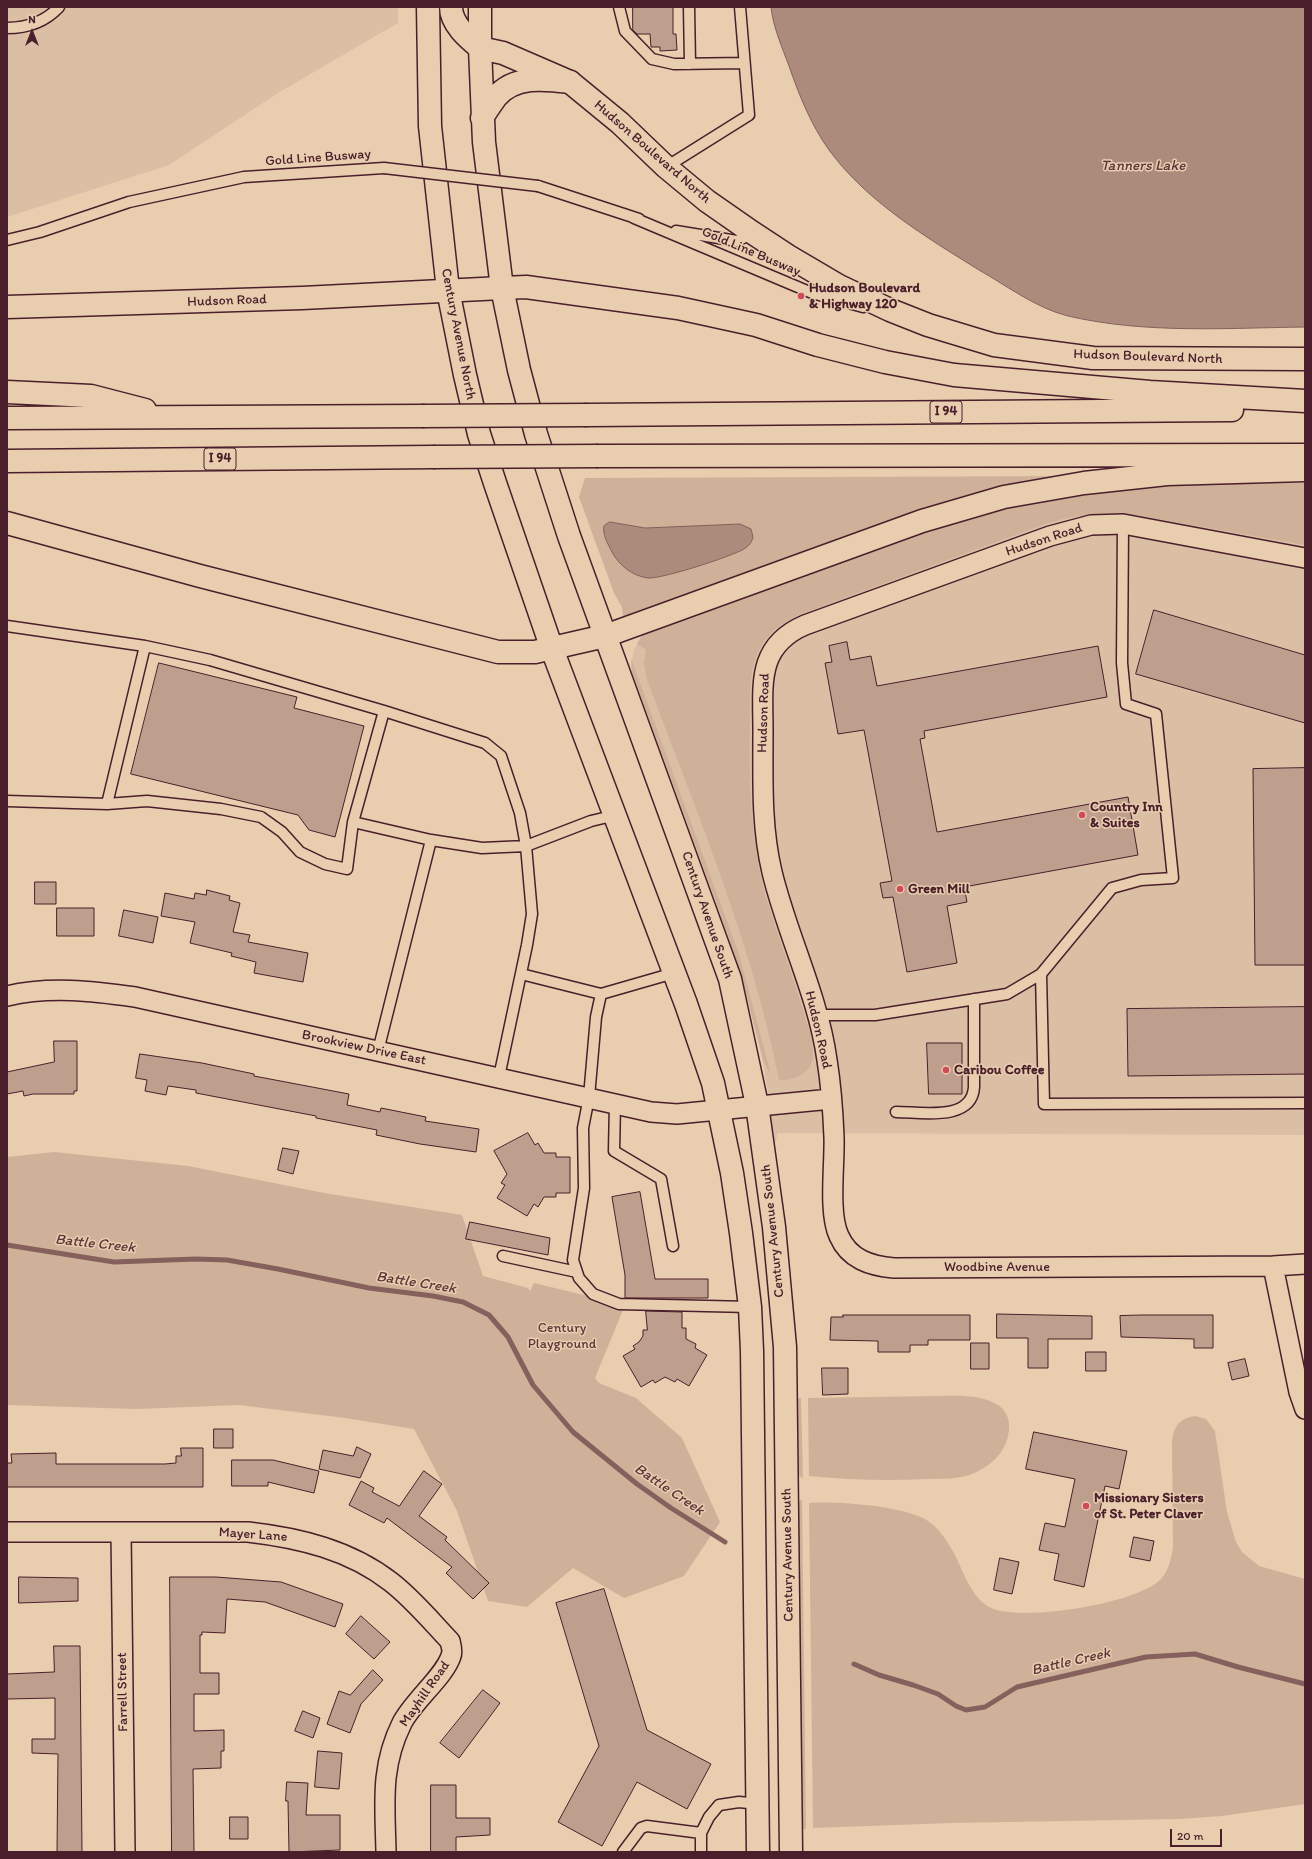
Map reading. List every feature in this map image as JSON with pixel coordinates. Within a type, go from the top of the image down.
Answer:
[{"type":"main road","name":"Century Avenue North","points":[[428,7],[430,126],[448,290],[465,375],[479,434],[552,649]]},
{"type":"main road","points":[[450,7],[451,14],[465,35],[480,48]]},
{"type":"main road","points":[[480,7],[482,118],[502,288],[518,370],[536,434],[569,536],[605,636]]},
{"type":"main road","name":"Hudson Boulevard North","points":[[480,48],[503,53],[570,82],[620,123],[666,167],[707,201],[753,233],[788,256],[839,286],[890,310],[928,325],[994,344],[1093,358],[1305,359]]},
{"type":"main road","points":[[482,118],[497,96],[511,85],[542,78],[570,82]]},
{"type":"main road","name":"Hudson Road","points":[[7,307],[272,300],[526,287],[678,308],[756,325],[818,345],[885,362],[954,375],[1150,392],[1305,401]]},
{"type":"main road","points":[[7,392],[91,396],[177,418]]},
{"type":"main road","name":"I 94","points":[[7,418],[1305,410]]},
{"type":"main road","name":"I 94","points":[[7,461],[598,456],[1305,455]]},
{"type":"main road","points":[[7,523],[200,576],[476,647],[498,652],[517,653],[552,649],[605,636],[915,524],[1004,497],[1084,483],[1167,474],[1305,470]]},
{"type":"main road","name":"Century Avenue South","points":[[605,636],[730,979],[758,1105],[774,1227],[785,1347],[791,1852]]},
{"type":"main road","points":[[552,649],[616,815],[714,1083],[732,1173],[750,1307],[752,1351],[758,1852]]},
{"type":"street","name":"Hudson Road","points":[[831,1099],[827,1059],[817,1014],[780,902],[768,852],[763,790],[763,703],[765,669],[771,653],[780,640],[792,632],[842,612],[1050,536],[1091,524],[1123,524],[1305,558]]},
{"type":"street","name":"Brookview Drive East","points":[[7,996],[55,990],[93,991],[135,997],[615,1104],[668,1114],[720,1109]]},
{"type":"street","points":[[720,1109],[831,1099]]},
{"type":"street","name":"Woodbine Avenue","points":[[831,1099],[834,1133],[834,1206],[836,1229],[840,1239],[849,1251],[859,1260],[869,1264],[894,1268],[1273,1266],[1305,1264]]},
{"type":"street","points":[[1273,1266],[1299,1392],[1305,1409]]},
{"type":"street","name":"Mayer Lane","points":[[7,1532],[248,1532],[284,1536],[306,1541],[345,1555],[392,1582],[450,1641],[452,1654]]},
{"type":"street","name":"Farrell Street","points":[[121,1532],[125,1852]]},
{"type":"street","name":"Mayhill Road","points":[[386,1852],[386,1773],[391,1748],[403,1721],[418,1699],[446,1666],[452,1654]]},
{"type":"lane","points":[[7,28],[25,27],[50,18],[59,7]]},
{"type":"lane","points":[[619,7],[625,31],[652,59],[674,64],[744,63]]},
{"type":"lane","points":[[689,7],[690,64]]},
{"type":"lane","points":[[666,167],[749,115],[740,7]]},
{"type":"lane","name":"Gold Line Busway","points":[[7,240],[40,232],[129,202],[244,177],[384,168],[538,186],[680,232],[737,241],[753,233]]},
{"type":"lane","name":"Gold Line Busway","points":[[634,218],[812,293],[928,325]]},
{"type":"lane","points":[[817,1014],[875,1015],[1007,994],[1041,974],[1112,888],[1141,880],[1173,878],[1156,714],[1126,704],[1122,663],[1123,524]]},
{"type":"lane","points":[[7,626],[145,646],[210,660],[384,711],[485,743],[501,756],[520,813],[526,846],[532,914],[499,1077]]},
{"type":"lane","points":[[107,804],[145,646]]},
{"type":"lane","points":[[7,801],[107,804],[146,801],[221,809],[261,817],[282,832],[300,852],[325,864],[347,869],[353,822],[384,711]]},
{"type":"lane","points":[[353,822],[431,840],[482,848],[526,846],[591,821],[616,815]]},
{"type":"lane","points":[[378,1051],[431,840]]},
{"type":"lane","points":[[521,974],[601,994],[674,973]]},
{"type":"lane","points":[[1041,974],[1044,1104],[1305,1103]]},
{"type":"lane","points":[[601,994],[596,1017],[589,1097],[583,1128],[584,1188],[573,1260],[579,1278],[593,1294],[620,1304],[750,1307]]},
{"type":"lane","points":[[896,1112],[949,1112],[962,1109],[970,1101],[974,1087],[974,999]]},
{"type":"lane","points":[[615,1104],[614,1151],[661,1179],[673,1246]]},
{"type":"lane","points":[[503,1256],[577,1272]]},
{"type":"lane","points":[[701,1852],[701,1833],[709,1817],[719,1806],[739,1802],[758,1804]]},
{"type":"lane","points":[[623,1852],[641,1828],[647,1826],[701,1833]]},
{"type":"shaded area","points":[[7,7],[398,7],[398,23],[278,93],[169,165],[7,217]]},
{"type":"shaded area","points":[[1305,483],[1305,1135],[778,1133],[775,1143],[763,1060],[742,978],[708,880],[631,670],[633,652],[641,637],[645,633],[937,526],[1213,484]]},
{"type":"green space","points":[[1075,476],[625,617],[623,617],[622,607],[614,593],[579,497],[585,478]]},
{"type":"green space","points":[[1305,483],[1305,545],[1129,514],[1107,513],[1075,517],[1043,525],[801,614],[787,621],[768,636],[759,649],[756,657],[750,688],[750,788],[754,833],[761,878],[808,1026],[813,1054],[810,1066],[806,1071],[791,1079],[779,1080],[768,1029],[738,928],[721,877],[647,680],[644,664],[646,650],[637,644],[641,637],[649,631],[937,526],[1030,500],[1162,485]]},
{"type":"green space","points":[[631,658],[739,954],[770,1071],[769,1072],[763,1060],[748,1001],[729,938],[632,672]]},
{"type":"green space","name":"Century Playground","points":[[54,1152],[188,1166],[324,1193],[462,1215],[483,1276],[528,1288],[530,1291],[534,1283],[625,1305],[595,1378],[599,1383],[636,1398],[682,1438],[720,1522],[684,1576],[624,1598],[573,1568],[527,1607],[488,1601],[457,1511],[414,1429],[345,1418],[239,1405],[136,1409],[7,1405],[7,1157]]},
{"type":"green space","points":[[966,1396],[980,1398],[997,1405],[1004,1411],[1008,1417],[1009,1433],[1004,1448],[994,1461],[967,1476],[944,1479],[868,1480],[809,1476],[808,1398]]},
{"type":"green space","points":[[796,1398],[801,1398],[803,1479],[797,1473]]},
{"type":"green space","points":[[1195,1416],[1206,1419],[1215,1431],[1227,1512],[1236,1542],[1242,1552],[1259,1566],[1305,1579],[1305,1804],[1222,1816],[1179,1819],[951,1823],[813,1828],[809,1503],[853,1504],[888,1508],[918,1516],[928,1521],[941,1533],[947,1542],[973,1591],[983,1603],[989,1607],[1004,1611],[1025,1613],[1050,1612],[1104,1603],[1148,1588],[1161,1579],[1168,1568],[1173,1548],[1172,1440],[1176,1427],[1185,1419]]},
{"type":"green space","points":[[802,1499],[806,1829],[800,1829],[797,1504]]},
{"type":"water","name":"Tanners Lake","points":[[771,7],[1305,7],[1305,327],[1186,329],[1156,328],[1097,322],[1068,316],[1045,308],[1011,289],[939,245],[898,217],[861,186],[844,169],[829,150],[806,110],[778,37]]},
{"type":"water","points":[[610,522],[645,528],[740,524],[751,529],[753,537],[752,541],[746,548],[736,553],[696,567],[667,575],[648,578],[631,572],[615,557],[607,542],[604,532],[604,526]]},
{"type":"building","points":[[633,7],[673,7],[673,34],[676,34],[677,50],[660,51],[660,47],[651,47],[650,34],[637,34],[633,30]]},
{"type":"building","points":[[1154,610],[1305,655],[1305,723],[1136,674]]},
{"type":"building","name":"Country Inn & Suites","points":[[847,642],[850,660],[871,656],[877,686],[1098,646],[1107,697],[924,731],[925,738],[920,739],[937,832],[1128,797],[1138,855],[964,887],[967,902],[947,906],[957,963],[907,972],[893,897],[883,898],[880,883],[892,881],[864,730],[838,734],[825,663],[832,662],[829,646]]},
{"type":"building","points":[[159,663],[297,697],[294,708],[364,726],[335,837],[309,830],[298,815],[131,774]]},
{"type":"building","points":[[1305,768],[1305,965],[1255,965],[1253,769]]},
{"type":"building","points":[[35,882],[56,882],[56,904],[35,904]]},
{"type":"building","points":[[207,890],[230,896],[229,900],[240,903],[233,932],[250,935],[248,942],[308,953],[303,982],[254,973],[256,962],[231,956],[232,953],[190,943],[195,922],[161,916],[165,893],[194,899],[195,893],[206,895]]},
{"type":"building","points":[[57,908],[94,908],[94,936],[57,936]]},
{"type":"building","points":[[124,910],[158,917],[153,943],[119,936]]},
{"type":"building","points":[[1305,1007],[1305,1074],[1128,1076],[1127,1009]]},
{"type":"building","points":[[54,1041],[77,1041],[77,1091],[74,1091],[74,1094],[33,1094],[24,1096],[23,1091],[7,1094],[7,1072],[54,1062]]},
{"type":"building","name":"Caribou Coffee","points":[[927,1043],[962,1043],[962,1094],[929,1094]]},
{"type":"building","points":[[140,1054],[202,1063],[254,1074],[254,1076],[349,1094],[347,1105],[380,1112],[381,1108],[426,1117],[425,1121],[479,1129],[476,1152],[420,1144],[376,1135],[377,1130],[316,1118],[316,1116],[196,1093],[196,1090],[168,1086],[166,1095],[145,1091],[147,1080],[136,1078]]},
{"type":"building","points":[[528,1133],[535,1145],[538,1143],[544,1153],[556,1153],[556,1157],[570,1157],[570,1193],[556,1193],[556,1197],[544,1197],[538,1207],[534,1204],[527,1216],[497,1198],[505,1185],[501,1183],[507,1174],[494,1151]]},
{"type":"building","points":[[283,1148],[299,1151],[293,1174],[278,1170]]},
{"type":"building","points":[[640,1192],[655,1279],[708,1279],[708,1298],[625,1298],[625,1275],[612,1197]]},
{"type":"building","points":[[470,1222],[550,1238],[548,1255],[466,1239]]},
{"type":"building","points":[[646,1311],[682,1312],[682,1328],[686,1328],[686,1339],[696,1344],[695,1348],[707,1355],[689,1386],[677,1379],[675,1382],[665,1377],[655,1383],[653,1380],[641,1387],[623,1356],[635,1349],[633,1346],[639,1342],[643,1336],[643,1330],[647,1330]]},
{"type":"building","points":[[997,1314],[1092,1316],[1092,1339],[1048,1339],[1048,1368],[1028,1368],[1028,1338],[997,1338]]},
{"type":"building","points":[[843,1315],[970,1315],[970,1340],[928,1340],[928,1345],[910,1345],[910,1352],[878,1352],[878,1341],[830,1340],[831,1317],[843,1317]]},
{"type":"building","points":[[1213,1315],[1213,1348],[1194,1348],[1194,1339],[1121,1337],[1120,1316]]},
{"type":"building","points":[[971,1343],[989,1343],[989,1369],[971,1369]]},
{"type":"building","points":[[1086,1352],[1106,1352],[1106,1371],[1086,1371]]},
{"type":"building","points":[[1245,1359],[1249,1376],[1232,1380],[1228,1363]]},
{"type":"building","points":[[822,1368],[848,1368],[848,1394],[823,1395]]},
{"type":"building","points":[[214,1429],[233,1429],[233,1448],[214,1448]]},
{"type":"building","name":"Missionary Sisters of St. Peter Claver","points":[[1034,1432],[1127,1451],[1119,1489],[1105,1486],[1084,1587],[1054,1580],[1059,1554],[1039,1550],[1045,1523],[1065,1527],[1075,1479],[1026,1469]]},
{"type":"building","points":[[357,1447],[371,1454],[360,1478],[319,1469],[323,1450],[353,1456]]},
{"type":"building","points":[[181,1448],[203,1448],[203,1487],[7,1487],[7,1463],[12,1463],[11,1454],[56,1453],[56,1464],[165,1464],[176,1463],[176,1456],[181,1456]]},
{"type":"building","points":[[232,1460],[273,1460],[319,1471],[314,1493],[268,1482],[268,1486],[232,1486]]},
{"type":"building","points":[[424,1471],[442,1484],[419,1516],[447,1537],[445,1540],[489,1583],[473,1599],[446,1573],[452,1567],[387,1518],[384,1523],[349,1505],[361,1481],[374,1488],[372,1492],[399,1506]]},
{"type":"building","points":[[1134,1537],[1154,1541],[1150,1561],[1130,1557]]},
{"type":"building","points":[[1000,1558],[1019,1562],[1012,1594],[994,1590]]},
{"type":"building","points":[[19,1577],[78,1578],[78,1601],[19,1603]]},
{"type":"building","points":[[170,1577],[216,1577],[281,1582],[343,1604],[335,1627],[265,1602],[227,1599],[225,1633],[202,1632],[202,1635],[200,1635],[200,1673],[219,1673],[219,1694],[194,1694],[194,1731],[224,1730],[224,1751],[221,1751],[221,1768],[193,1769],[194,1852],[172,1852]]},
{"type":"building","points":[[604,1589],[647,1730],[711,1764],[687,1809],[637,1782],[602,1846],[558,1822],[599,1746],[556,1603]]},
{"type":"building","points":[[361,1616],[390,1642],[374,1659],[346,1634]]},
{"type":"building","points":[[54,1646],[80,1646],[82,1852],[57,1852],[58,1754],[32,1753],[32,1739],[55,1739],[55,1698],[7,1699],[7,1674],[54,1672]]},
{"type":"building","points":[[373,1670],[383,1680],[361,1704],[350,1733],[327,1724],[339,1691],[350,1695]]},
{"type":"building","points":[[483,1690],[500,1703],[459,1758],[440,1743]]},
{"type":"building","points":[[303,1711],[320,1718],[313,1738],[295,1731]]},
{"type":"building","points":[[318,1751],[342,1753],[339,1789],[315,1787]]},
{"type":"building","points":[[287,1782],[308,1783],[306,1815],[340,1815],[340,1850],[289,1852],[288,1801],[286,1801]]},
{"type":"building","points":[[431,1785],[456,1785],[456,1818],[490,1818],[490,1835],[456,1837],[456,1852],[431,1852]]},
{"type":"building","points":[[230,1817],[248,1817],[248,1839],[230,1839]]},
{"type":"waterway","name":"Battle Creek","points":[[7,1245],[114,1262],[196,1259],[227,1260],[369,1288],[433,1296],[463,1302],[489,1315],[508,1337],[533,1385],[573,1432],[637,1484],[671,1508],[725,1542]]},
{"type":"waterway","name":"Battle Creek","points":[[854,1664],[879,1675],[938,1694],[956,1706],[966,1710],[985,1707],[1017,1687],[1146,1657],[1195,1654],[1238,1667],[1305,1684]]},
{"type":"place","name":"Hudson Boulevard & Highway 120","points":[[801,296]]},
{"type":"place","name":"Country Inn & Suites","points":[[1082,815]]},
{"type":"place","name":"Green Mill","points":[[900,889]]},
{"type":"place","name":"Caribou Coffee","points":[[946,1070]]},
{"type":"place","name":"Missionary Sisters of St. Peter Claver","points":[[1086,1506]]}]
